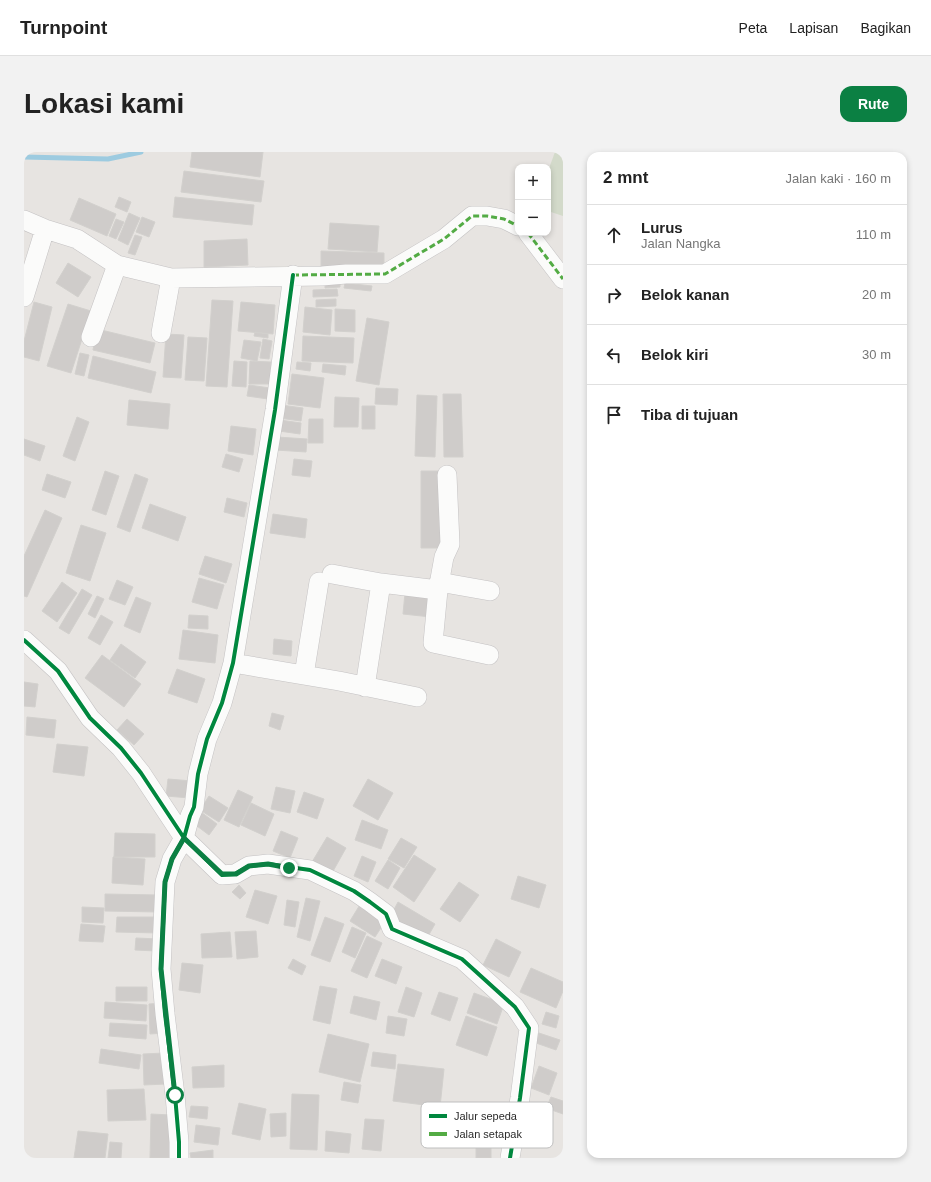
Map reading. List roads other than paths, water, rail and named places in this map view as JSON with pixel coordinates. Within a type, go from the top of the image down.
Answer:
[{"type":"street","points":[[24,220],[45,229],[77,239],[117,266],[171,278],[385,274],[444,239],[472,216],[487,216],[504,219],[515,224]]},
{"type":"street","points":[[24,297],[45,229]]},
{"type":"street","points":[[530,236],[563,279]]},
{"type":"street","points":[[91,337],[117,266]]},
{"type":"street","points":[[179,1158],[176,1110],[161,969],[165,882],[172,859],[184,838],[194,807],[198,774],[207,739],[222,703],[233,663],[275,410],[293,275]]},
{"type":"street","points":[[161,332],[171,278]]},
{"type":"street","points":[[447,475],[450,544],[444,556],[433,643],[489,655]]},
{"type":"street","points":[[304,675],[326,578],[490,591]]},
{"type":"street","points":[[365,687],[381,583]]},
{"type":"street","points":[[24,640],[58,671],[90,718],[121,748],[137,768],[184,838],[222,874],[236,874],[249,866],[268,864],[310,870],[354,891],[386,914],[392,929],[462,959],[515,1007],[529,1028],[519,1102]]},
{"type":"street","points":[[233,663],[417,697]]},
{"type":"street","points":[[510,1158],[512,1148]]},
{"type":"waterway","points":[[24,157],[108,159],[141,152]]}]
